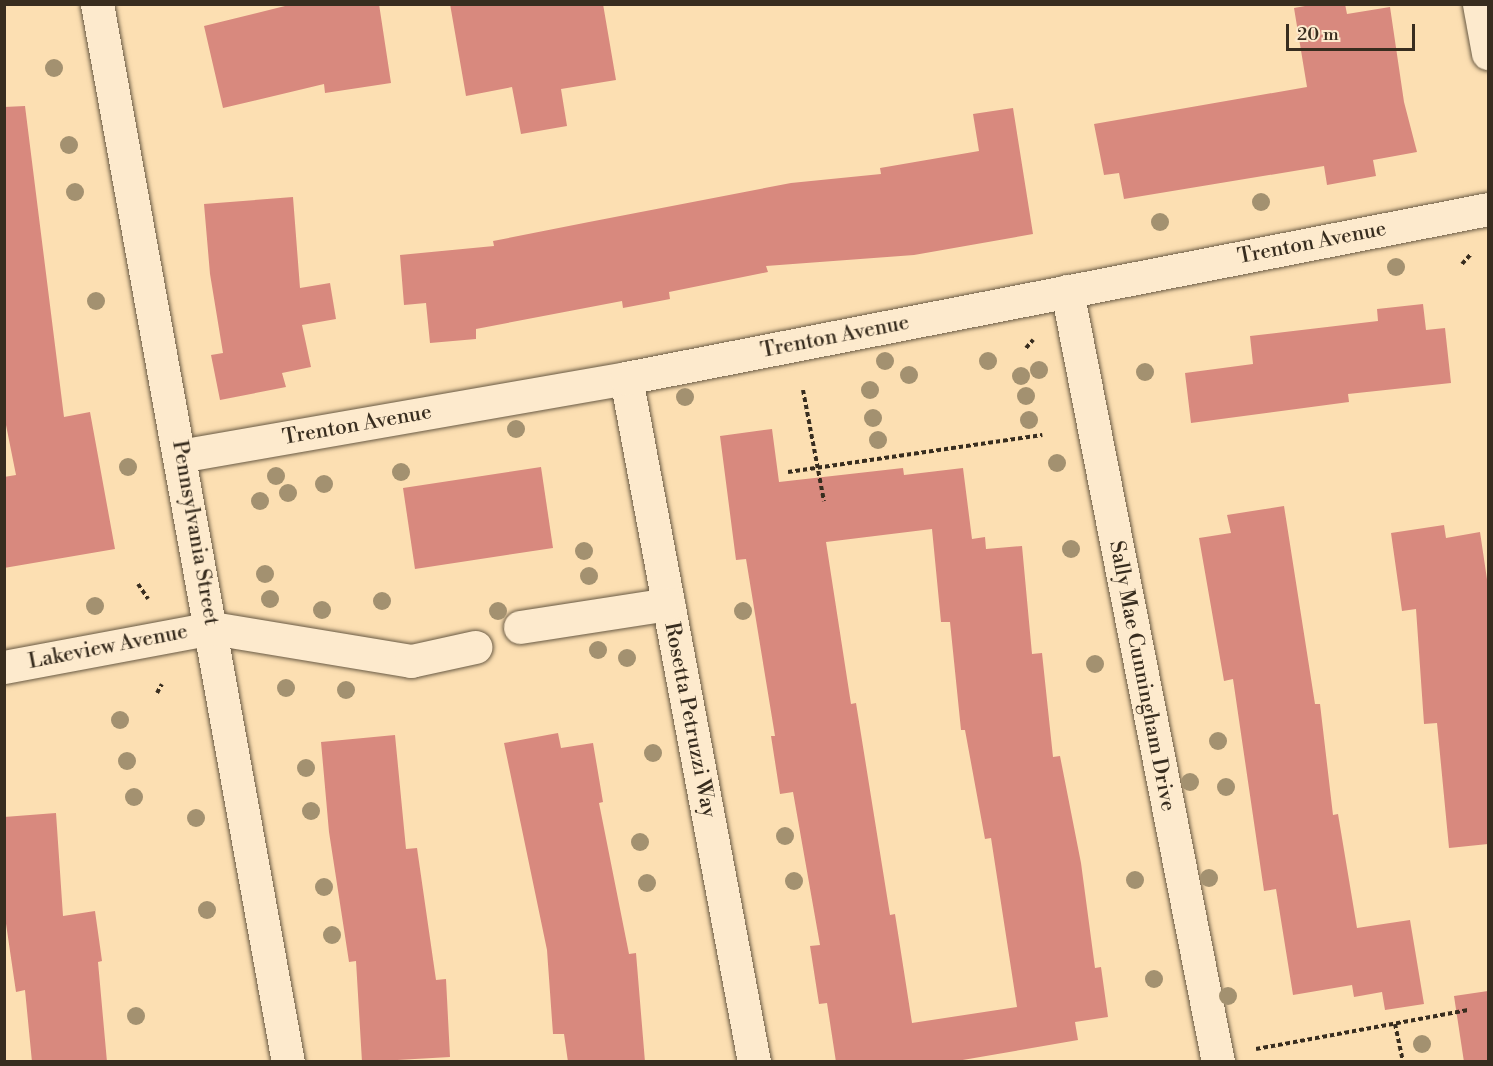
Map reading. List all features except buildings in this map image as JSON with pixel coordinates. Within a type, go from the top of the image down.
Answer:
[{"type":"street","name":"Pennsylvania Street","points":[[97,4],[212,628],[288,1062]]},
{"type":"street","points":[[1479,4],[1488,53]]},
{"type":"street","name":"Trenton Avenue","points":[[180,456],[626,378],[1488,209]]},
{"type":"street","name":"Sally Mae Cunningham Drive","points":[[1067,291],[1218,1062]]},
{"type":"street","name":"Rosetta Petruzzi Way","points":[[626,378],[754,1062]]},
{"type":"street","points":[[520,627],[668,604]]},
{"type":"street","points":[[212,628],[411,661],[475,647]]},
{"type":"street","name":"Lakeview Avenue","points":[[4,667],[212,628]]},
{"type":"path","points":[[1462,264],[1473,251]]},
{"type":"path","points":[[1026,348],[1033,340]]},
{"type":"path","points":[[803,390],[824,501]]},
{"type":"path","points":[[788,472],[1042,435]]},
{"type":"path","points":[[138,584],[150,603]]},
{"type":"path","points":[[157,693],[162,684]]},
{"type":"path","points":[[1253,1050],[1469,1010]]},
{"type":"path","points":[[1395,1024],[1402,1062]]}]
